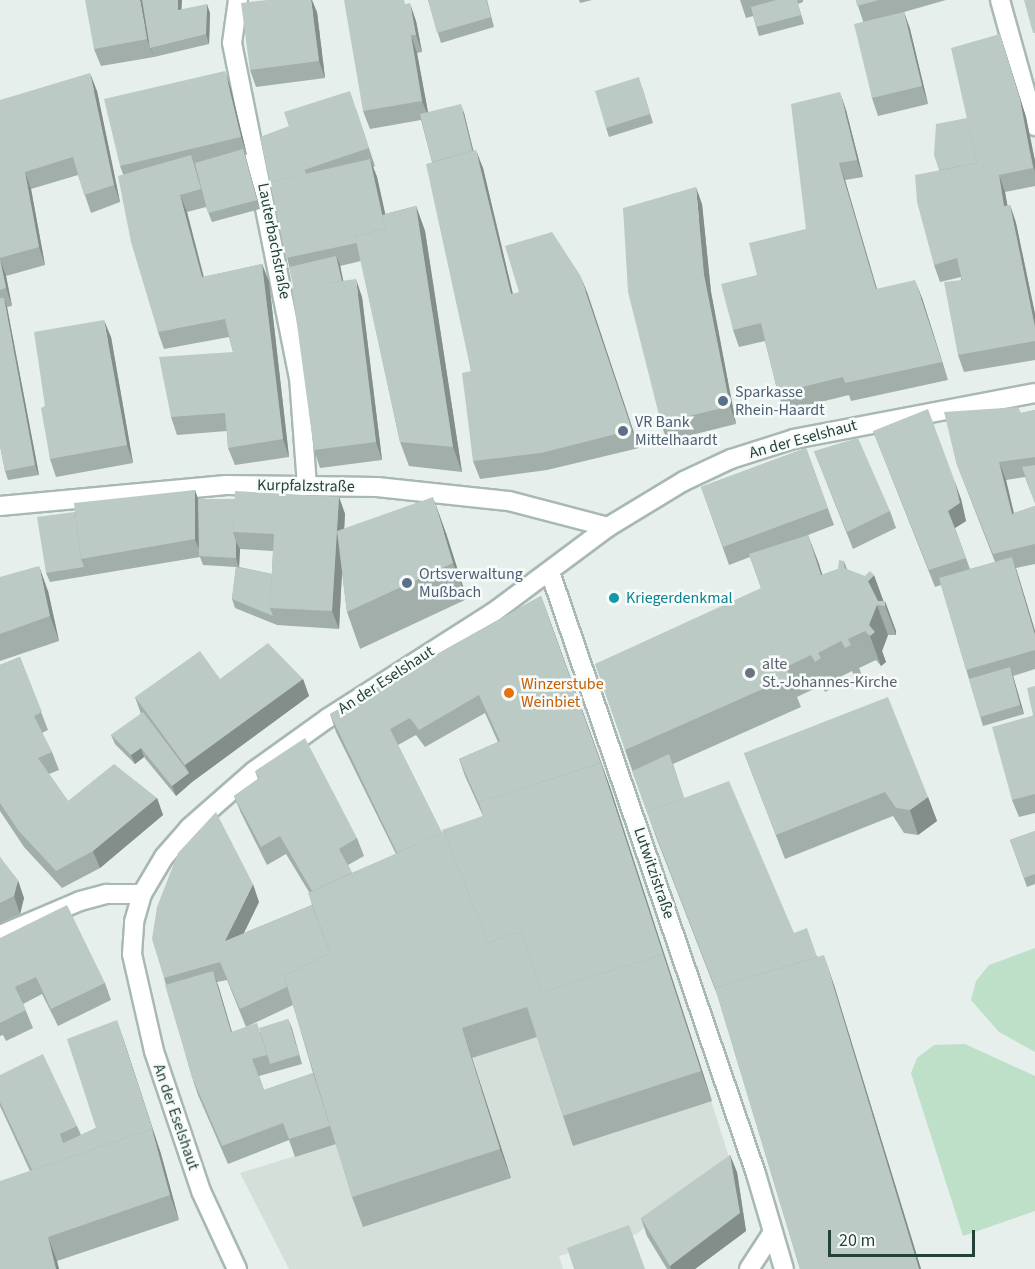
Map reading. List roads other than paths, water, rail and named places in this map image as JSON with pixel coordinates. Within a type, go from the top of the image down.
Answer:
[{"type":"main road","name":"Lauterbachstraße","points":[[238,0],[232,43],[299,377],[307,485]]},
{"type":"main road","points":[[1000,0],[1035,126]]},
{"type":"main road","name":"An der Eselshaut","points":[[237,1269],[201,1191],[141,1000],[132,954],[134,922],[142,894],[164,857],[189,828],[254,771],[550,572],[608,527],[694,477],[731,459],[794,439],[1035,393]]},
{"type":"main road","name":"Kurpfalzstraße","points":[[0,506],[144,491],[307,485],[459,493],[551,509],[608,527]]},
{"type":"main road","name":"Lutwitzistraße","points":[[550,572],[756,1174],[784,1269]]},
{"type":"main road","points":[[0,935],[80,901],[107,894],[142,894]]},
{"type":"main road","points":[[749,1269],[773,1232]]},
{"type":"place","name":"Sparkasse Rhein-Haardt","points":[[723,401]]},
{"type":"place","name":"VR Bank Mittelhaardt","points":[[623,431]]},
{"type":"place","name":"Ortsverwaltung Mußbach","points":[[407,583]]},
{"type":"place","name":"Kriegerdenkmal","points":[[614,598]]},
{"type":"place","name":"alte St.-Johannes-Kirche","points":[[750,673]]},
{"type":"place","name":"Winzerstube Weinbiet","points":[[509,693]]}]
